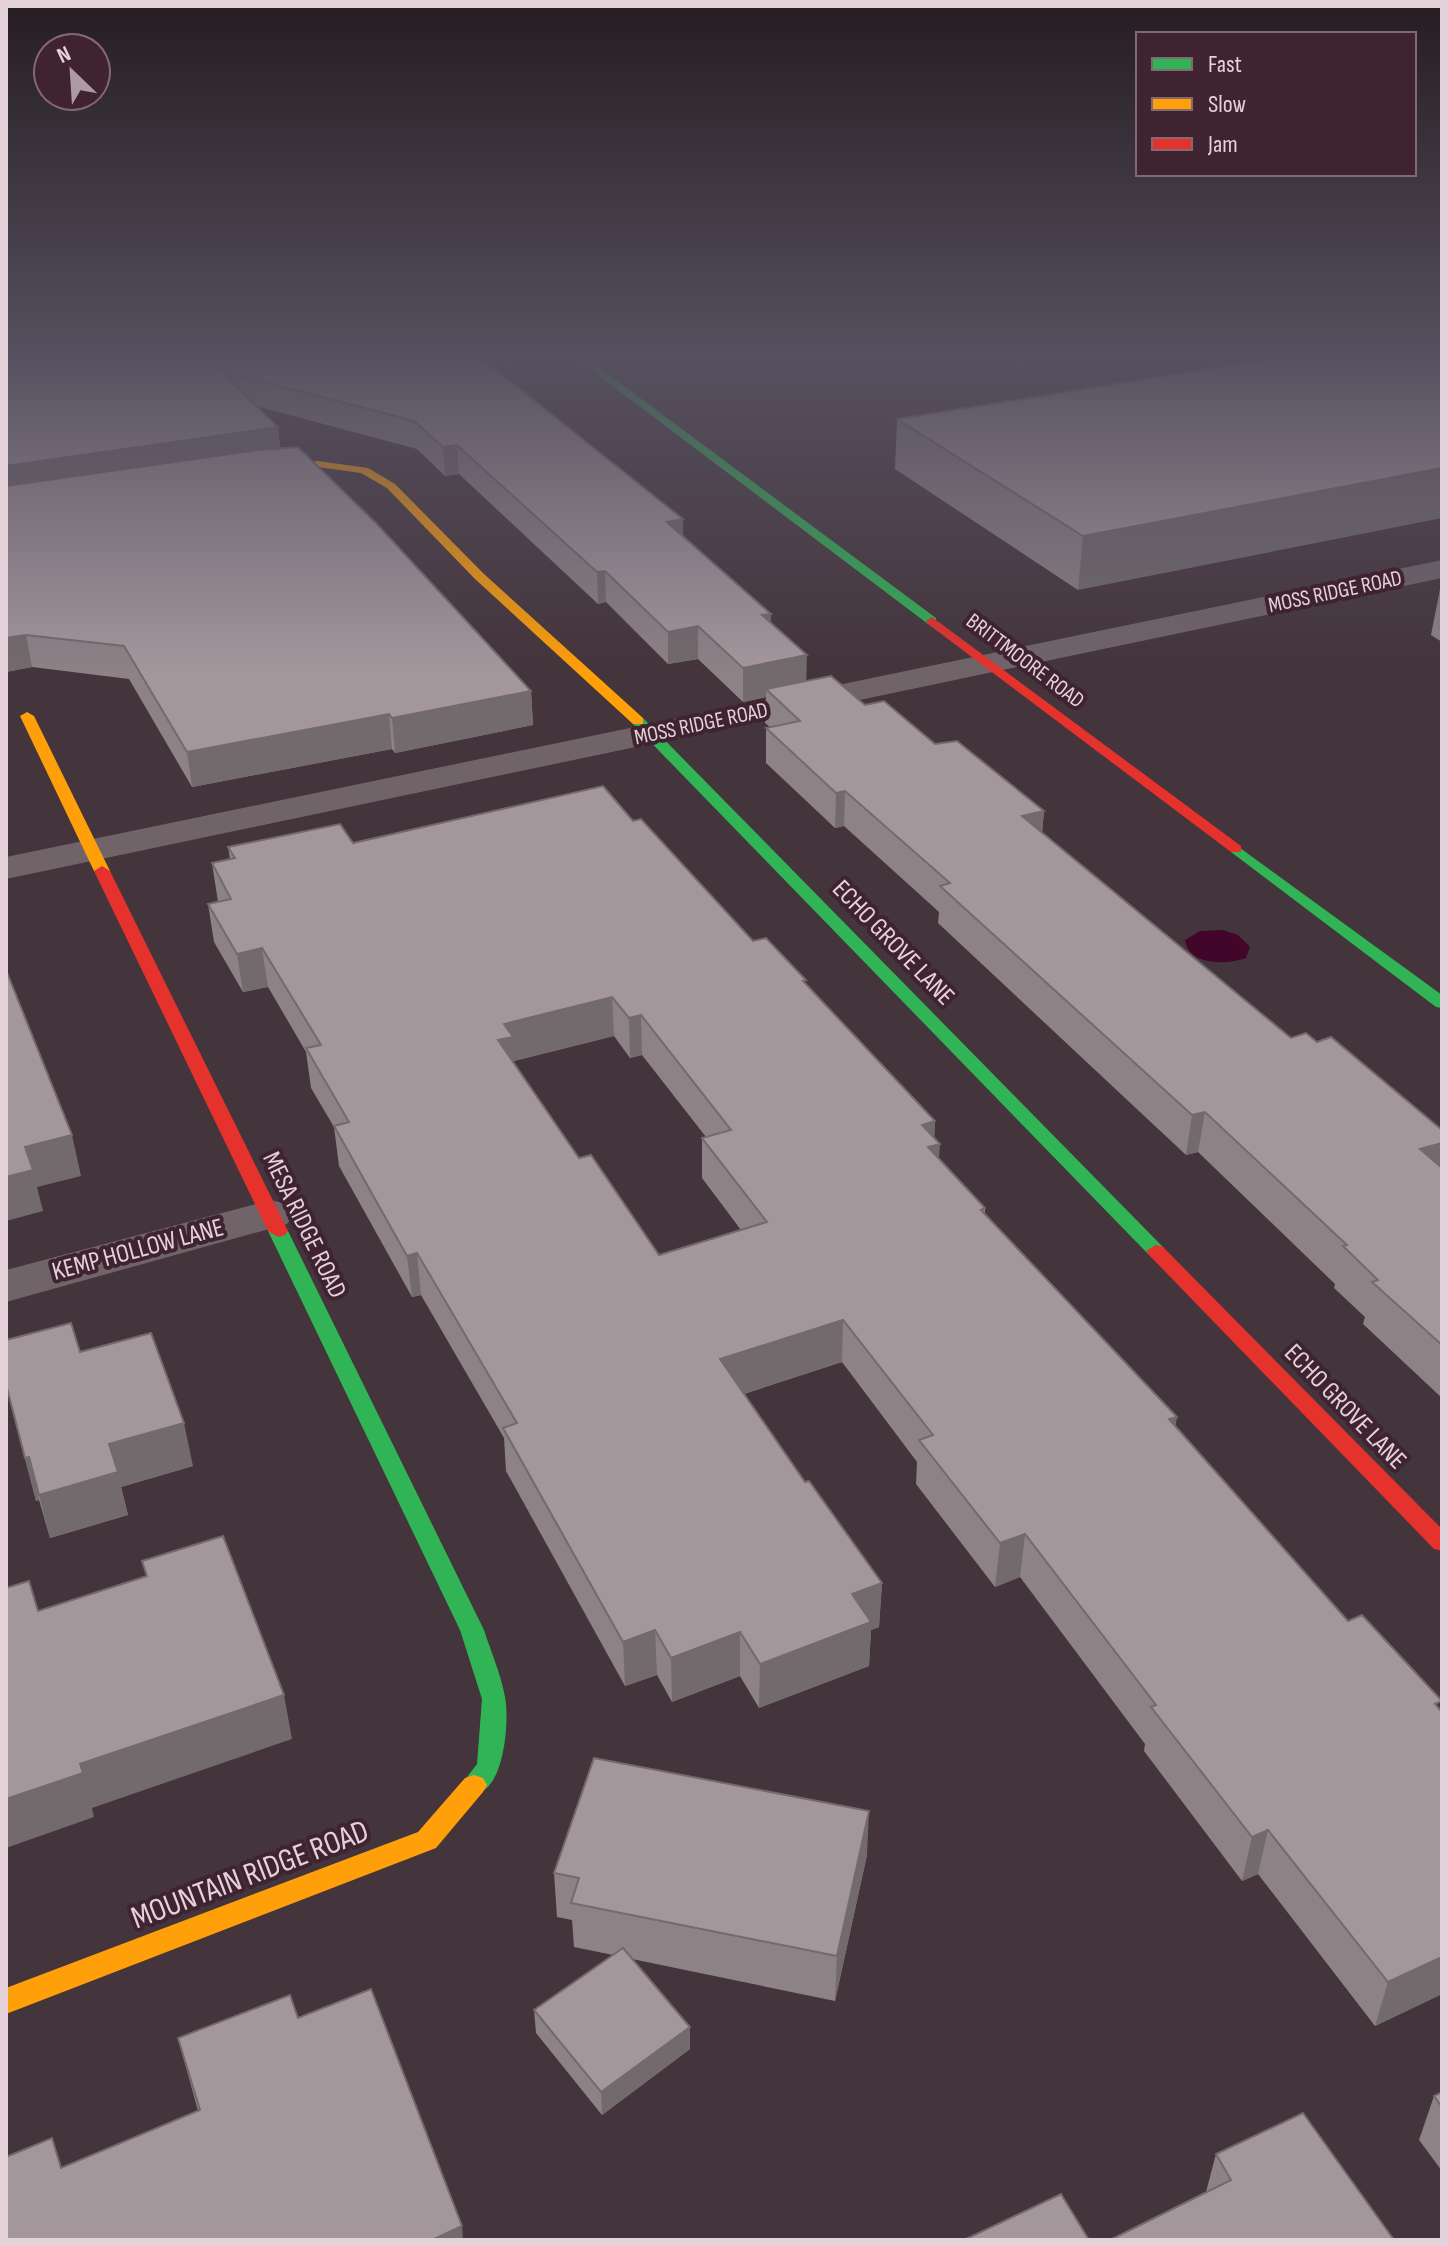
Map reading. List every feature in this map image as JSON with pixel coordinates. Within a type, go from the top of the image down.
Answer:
[{"type":"street","name":"BRITTMOORE ROAD","points":[[719,462],[1442,1003]]},
{"type":"street","name":"ECHO GROVE LANE","points":[[253,469],[318,464],[364,470],[391,486],[479,576],[652,734],[1442,1543]]},
{"type":"street","name":"MOSS RIDGE ROAD","points":[[6,868],[1442,569]]},
{"type":"street","name":"MESA RIDGE ROAD","points":[[27,716],[472,1630],[494,1699],[489,1767]]},
{"type":"street","name":"KEMP HOLLOW LANE","points":[[6,1286],[271,1214]]},
{"type":"street","name":"MOUNTAIN RIDGE ROAD","points":[[6,2001],[427,1840],[489,1767]]},
{"type":"shaded area","points":[[1223,930],[1238,935],[1250,947],[1246,958],[1229,962],[1210,961],[1193,955],[1188,949],[1185,940],[1200,931]]},
{"type":"building","points":[[6,462],[35,462],[6,466]]},
{"type":"building","points":[[175,462],[313,462],[377,524],[531,691],[187,752],[124,646],[26,635],[6,638],[6,486]]},
{"type":"building","points":[[476,462],[611,462],[683,519],[667,522],[771,614],[762,615],[807,655],[743,668],[698,626],[668,632],[605,571],[597,572]]},
{"type":"building","points":[[965,462],[1442,462],[1442,468],[1083,536]]},
{"type":"building","points":[[831,676],[865,705],[884,701],[935,744],[957,741],[1044,811],[1022,816],[1291,1038],[1306,1033],[1317,1042],[1331,1037],[1442,1130],[1442,1143],[1420,1149],[1442,1168],[1442,1345],[1372,1282],[1378,1280],[1343,1246],[1347,1245],[1205,1112],[1192,1115],[940,886],[950,883],[845,791],[836,793],[766,728],[800,721],[766,689]]},
{"type":"building","points":[[603,786],[633,821],[641,819],[753,941],[766,938],[935,1121],[922,1125],[940,1144],[928,1147],[985,1208],[981,1210],[1177,1417],[1169,1419],[1348,1621],[1362,1615],[1442,1701],[1435,1704],[1442,1712],[1442,1957],[1388,1982],[1268,1830],[1252,1837],[1151,1707],[1156,1705],[1025,1534],[1000,1543],[919,1440],[933,1435],[843,1320],[720,1359],[805,1482],[809,1481],[882,1583],[852,1594],[871,1622],[760,1664],[740,1632],[671,1658],[655,1630],[623,1642],[503,1428],[517,1423],[417,1253],[407,1256],[334,1126],[349,1122],[306,1048],[321,1045],[262,948],[237,954],[208,904],[231,899],[212,863],[235,858],[228,847],[340,824],[353,843]],"holes":[[[612,997],[629,1018],[641,1015],[731,1130],[702,1138],[767,1222],[659,1255],[591,1155],[579,1158],[498,1040],[513,1037],[504,1024]]]},
{"type":"building","points":[[6,970],[72,1135],[25,1147],[33,1170],[6,1177]]},
{"type":"building","points":[[71,1323],[80,1352],[151,1333],[184,1423],[109,1444],[118,1472],[39,1495],[29,1457],[25,1458],[6,1384],[6,1340]]},
{"type":"building","points":[[223,1536],[284,1695],[80,1764],[83,1773],[6,1799],[6,1588],[29,1581],[38,1611],[147,1576],[142,1561]]},
{"type":"building","points":[[594,1758],[869,1811],[837,1956],[571,1903],[579,1878],[554,1873]]},
{"type":"building","points":[[623,1948],[690,2027],[601,2092],[534,2010]]},
{"type":"building","points":[[371,1989],[462,2226],[432,2240],[6,2240],[6,2157],[52,2138],[61,2168],[200,2110],[178,2038],[290,1995],[298,2018]]},
{"type":"building","points":[[1442,2092],[1442,2107],[1434,2096]]},
{"type":"building","points":[[1303,2113],[1394,2240],[1110,2240],[1231,2180],[1216,2154]]},
{"type":"building","points":[[1061,2194],[1089,2240],[964,2240]]},
{"type":"traffic: fast","points":[[719,462],[932,621]]},
{"type":"traffic: fast","points":[[638,721],[1156,1251]]},
{"type":"traffic: fast","points":[[1236,849],[1442,1003]]},
{"type":"traffic: fast","points":[[278,1231],[472,1630],[494,1699],[489,1767],[474,1785]]},
{"type":"traffic: slow","points":[[257,469],[318,464],[364,470],[391,486],[479,576],[638,721]]},
{"type":"traffic: slow","points":[[27,716],[102,871]]},
{"type":"traffic: slow","points":[[6,2001],[427,1840],[474,1785]]},
{"type":"traffic: jam","points":[[932,621],[1236,849]]},
{"type":"traffic: jam","points":[[102,871],[278,1231]]},
{"type":"traffic: jam","points":[[1156,1251],[1442,1543]]}]
